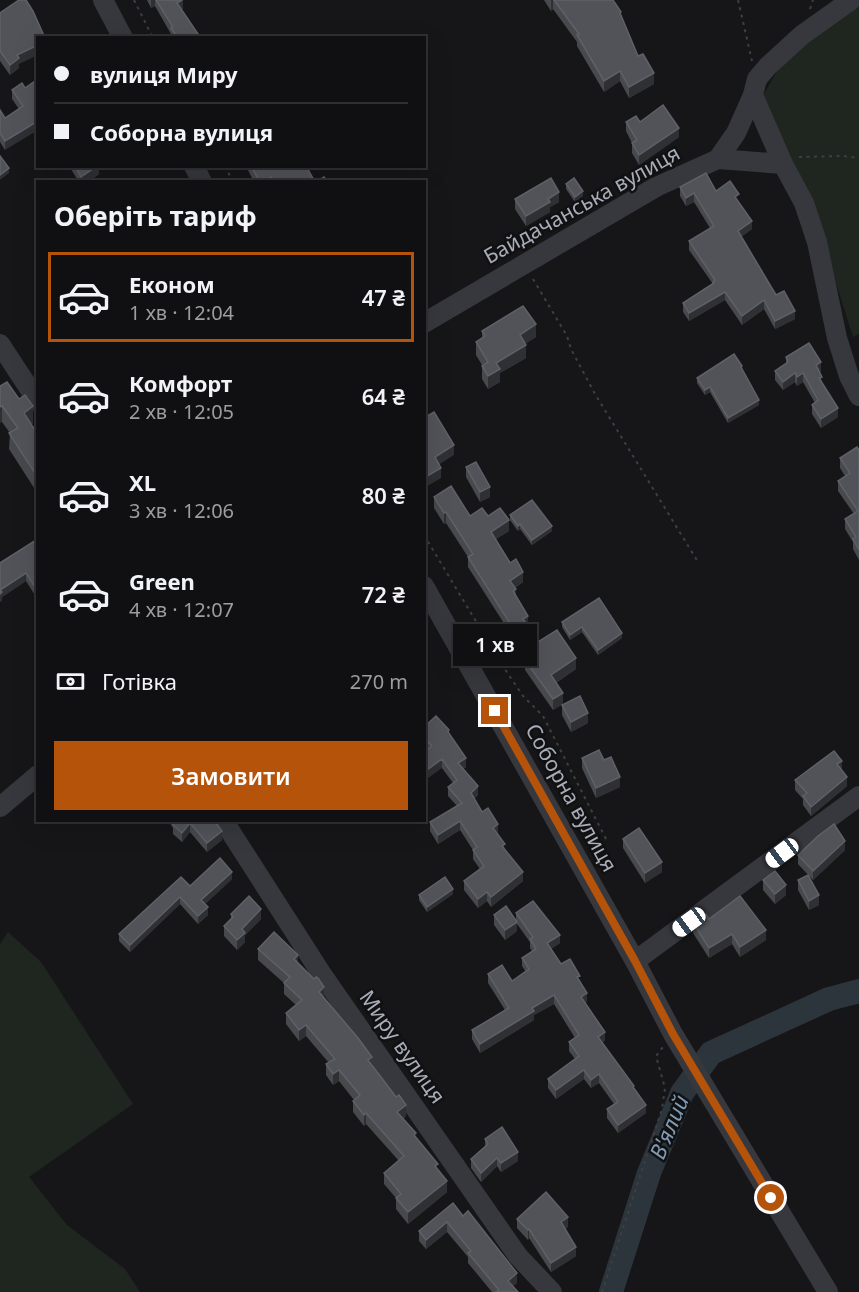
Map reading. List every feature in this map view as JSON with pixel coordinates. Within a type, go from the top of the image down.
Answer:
[{"type":"street","points":[[103,0],[122,36]]},
{"type":"street","name":"Байдачанська вулиця","points":[[426,321],[656,187],[718,159],[736,134],[755,87],[784,50],[851,0]]},
{"type":"street","points":[[755,87],[781,160],[804,203],[817,242],[837,338],[849,376],[859,396]]},
{"type":"street","points":[[718,159],[781,160]]},
{"type":"street","points":[[0,344],[36,399]]},
{"type":"street","name":"Соборна вулиця","points":[[426,590],[635,961],[673,1034],[828,1292]]},
{"type":"street","points":[[0,807],[36,777]]},
{"type":"street","points":[[635,961],[859,796]]},
{"type":"street","name":"Миру вулиця","points":[[224,822],[321,973],[518,1256],[552,1292]]},
{"type":"path","points":[[134,0],[152,36]]},
{"type":"path","points":[[738,0],[755,87]]},
{"type":"path","points":[[781,160],[843,156],[859,158]]},
{"type":"path","points":[[524,264],[567,336],[571,349],[601,404],[698,562]]},
{"type":"path","points":[[426,538],[510,677],[523,696],[543,716],[606,839]]},
{"type":"path","points":[[602,1292],[662,1109],[665,1088],[656,1056],[673,1034]]},
{"type":"shaded area","points":[[859,4],[859,334],[853,337],[826,251],[761,99],[784,59]]},
{"type":"shaded area","points":[[8,932],[41,962],[133,1104],[29,1177],[67,1225],[125,1269],[140,1292],[0,1292],[0,944]]},
{"type":"building","points":[[19,0],[26,0],[44,36],[36,36],[36,46],[17,55],[19,58],[10,65],[0,51],[0,13]]},
{"type":"building","points":[[156,0],[182,0],[177,3],[198,34],[177,36],[171,28],[173,27]]},
{"type":"building","points":[[554,0],[613,0],[621,12],[638,56],[643,54],[654,73],[629,87],[620,71],[604,81],[577,35],[579,34]]},
{"type":"building","points":[[36,80],[36,122],[5,141],[0,133],[0,110],[5,118],[23,106],[12,90],[22,83],[25,88]]},
{"type":"building","points":[[663,105],[679,128],[639,155],[632,143],[637,140],[626,122],[636,116],[640,122]]},
{"type":"building","points":[[0,156],[9,168],[0,175]]},
{"type":"building","points":[[76,168],[94,168],[81,177]]},
{"type":"building","points":[[252,168],[307,168],[314,180],[273,180],[271,177],[259,180]]},
{"type":"building","points":[[706,173],[716,191],[730,181],[739,194],[735,197],[752,221],[738,231],[776,295],[784,291],[795,311],[775,321],[764,300],[742,316],[725,292],[689,313],[683,303],[714,283],[715,280],[689,241],[714,226],[694,193],[686,198],[680,187]]},
{"type":"building","points":[[551,178],[559,192],[548,199],[550,202],[526,216],[515,199]]},
{"type":"building","points":[[574,178],[583,191],[575,197],[566,184]]},
{"type":"building","points":[[523,306],[536,324],[520,335],[526,345],[496,363],[500,369],[488,376],[482,366],[488,362],[476,342],[485,336],[482,331]]},
{"type":"building","points":[[809,343],[821,362],[816,365],[822,377],[819,378],[838,408],[821,419],[812,405],[818,400],[803,373],[797,377],[795,373],[783,382],[775,371],[788,362],[786,357]]},
{"type":"building","points":[[734,354],[759,400],[728,418],[710,387],[705,390],[697,378]]},
{"type":"building","points":[[7,382],[19,399],[25,395],[33,406],[24,413],[36,432],[36,475],[9,433],[18,428],[2,406],[0,407],[0,386]]},
{"type":"building","points":[[434,412],[454,445],[435,457],[441,468],[426,477],[426,417]]},
{"type":"building","points":[[857,447],[859,450],[859,550],[853,539],[856,537],[845,519],[858,511],[838,481],[850,473],[840,458]]},
{"type":"building","points":[[476,462],[490,487],[480,492],[466,467]]},
{"type":"building","points":[[451,486],[470,516],[482,508],[488,516],[500,508],[509,520],[491,532],[510,563],[516,559],[523,572],[510,581],[516,589],[513,591],[528,616],[523,619],[538,642],[557,630],[576,658],[551,675],[563,693],[553,699],[525,660],[527,658],[514,639],[518,636],[468,557],[473,554],[434,497]]},
{"type":"building","points":[[532,500],[552,526],[532,540],[510,515]]},
{"type":"building","points":[[36,540],[36,589],[26,573],[0,590],[0,563]]},
{"type":"building","points":[[599,598],[622,633],[598,650],[582,627],[570,635],[562,622]]},
{"type":"building","points":[[580,696],[588,713],[571,722],[562,705]]},
{"type":"building","points":[[436,716],[449,730],[448,732],[466,758],[458,763],[478,786],[471,793],[482,812],[488,808],[498,824],[493,828],[505,844],[502,846],[523,872],[491,897],[487,892],[478,899],[464,881],[484,866],[473,850],[477,847],[460,821],[438,835],[430,822],[462,803],[448,787],[457,780],[442,759],[426,771],[426,750],[432,746],[426,740],[426,725]]},
{"type":"building","points":[[599,750],[604,760],[611,757],[620,777],[596,788],[582,758]]},
{"type":"building","points":[[834,751],[842,761],[837,764],[847,777],[811,807],[803,796],[807,793],[795,780]]},
{"type":"building","points":[[175,822],[215,822],[222,831],[207,843],[190,823],[182,833],[173,825]]},
{"type":"building","points":[[834,824],[845,841],[813,871],[798,855]]},
{"type":"building","points":[[639,828],[662,862],[645,873],[623,839]]},
{"type":"building","points":[[220,858],[232,872],[201,900],[208,907],[198,916],[180,897],[130,945],[119,934],[181,877],[190,886]]},
{"type":"building","points":[[775,871],[786,885],[775,894],[763,880]]},
{"type":"building","points":[[808,875],[819,895],[809,901],[798,880]]},
{"type":"building","points":[[445,877],[453,889],[427,907],[419,895]]},
{"type":"building","points":[[249,896],[261,909],[242,929],[245,933],[237,940],[224,926],[233,917],[231,914]]},
{"type":"building","points":[[740,896],[766,930],[740,947],[732,934],[709,948],[693,923],[706,914],[709,919]]},
{"type":"building","points":[[533,901],[560,935],[547,943],[561,964],[570,959],[580,976],[577,977],[587,993],[581,997],[605,1032],[598,1037],[646,1105],[618,1125],[607,1109],[618,1102],[599,1074],[591,1080],[584,1070],[556,1090],[548,1079],[579,1056],[569,1042],[579,1035],[554,995],[532,1008],[534,1011],[480,1044],[472,1030],[509,1008],[488,974],[502,965],[512,981],[529,969],[522,958],[536,949],[530,939],[533,937],[516,913]]},
{"type":"building","points":[[506,906],[517,922],[505,930],[494,915]]},
{"type":"building","points":[[274,932],[298,955],[294,959],[314,979],[318,978],[324,987],[319,992],[372,1057],[368,1060],[396,1097],[399,1095],[406,1105],[397,1112],[416,1133],[414,1135],[438,1164],[435,1166],[447,1181],[408,1212],[396,1198],[401,1194],[384,1173],[404,1156],[353,1101],[360,1095],[339,1070],[333,1074],[326,1064],[335,1059],[306,1025],[299,1030],[286,1013],[302,1000],[284,983],[290,977],[258,949]]},
{"type":"building","points":[[502,1127],[518,1152],[501,1163],[497,1158],[481,1173],[471,1159],[488,1144],[485,1139]]},
{"type":"building","points":[[546,1192],[568,1217],[561,1222],[576,1247],[551,1263],[529,1229],[517,1219]]},
{"type":"building","points":[[453,1203],[463,1216],[468,1211],[517,1273],[508,1281],[518,1292],[496,1292],[499,1290],[468,1253],[471,1251],[447,1222],[426,1240],[419,1231]]},
{"type":"waterway","name":"В'ялий","points":[[611,1292],[649,1173],[682,1093],[711,1053],[829,999],[859,991]]},
{"type":"route","points":[[495,711],[635,961],[673,1034],[771,1198]]}]
